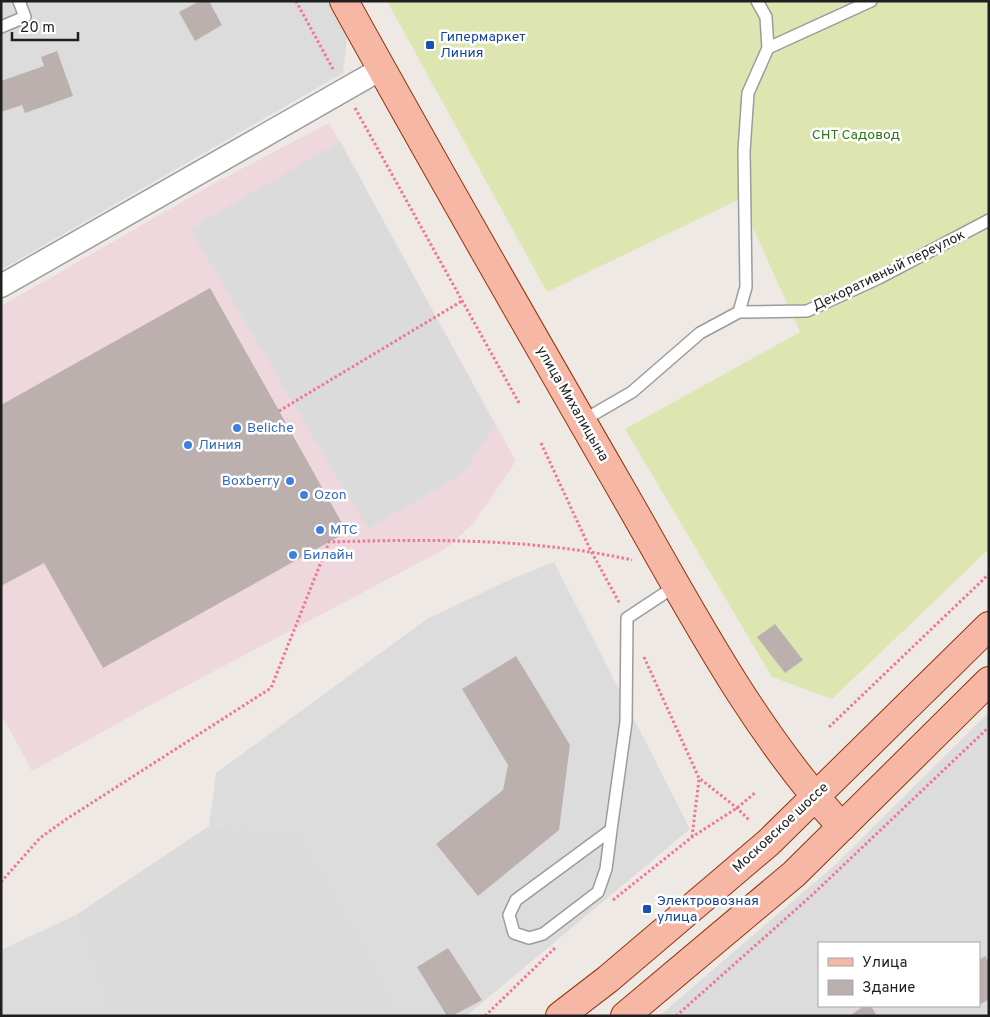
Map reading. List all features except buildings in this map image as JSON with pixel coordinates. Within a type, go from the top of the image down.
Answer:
[{"type":"main road","name":"улица Михалицына","points":[[344,1],[714,651],[789,763],[815,797],[842,827]]},
{"type":"main road","name":"Московское шоссе","points":[[560,1016],[608,979],[768,843],[989,626]]},
{"type":"main road","points":[[631,1014],[794,874],[989,681]]},
{"type":"street","points":[[1,286],[381,69]]},
{"type":"lane","points":[[1,27],[25,16],[19,1]]},
{"type":"lane","points":[[738,312],[746,287],[744,151],[748,93],[768,48],[766,17],[757,1]]},
{"type":"lane","points":[[768,48],[871,1]]},
{"type":"lane","name":"Декоративный переулок","points":[[582,421],[632,392],[700,333],[738,312],[806,311],[879,278],[989,220]]},
{"type":"lane","points":[[611,830],[516,900],[509,915],[514,933],[529,938],[543,934],[598,892],[606,869],[626,722],[627,618],[677,585]]},
{"type":"path","points":[[296,1],[336,74]]},
{"type":"path","points":[[354,105],[519,403]]},
{"type":"path","points":[[279,411],[462,301]]},
{"type":"path","points":[[541,443],[591,551],[617,599]]},
{"type":"path","points":[[1,882],[40,838],[65,820],[271,688],[329,542],[429,539],[591,551],[632,560]]},
{"type":"path","points":[[829,727],[989,574]]},
{"type":"path","points":[[643,654],[699,778],[738,808],[750,821]]},
{"type":"path","points":[[676,1016],[811,896],[989,727]]},
{"type":"path","points":[[699,778],[692,837],[738,808],[756,792]]},
{"type":"shaded area","points":[[1,1],[327,1],[347,38],[343,73],[1,270]]},
{"type":"shaded area","points":[[329,123],[516,461],[473,524],[445,549],[165,697],[32,771],[1,714],[1,306],[222,179]]},
{"type":"shaded area","points":[[340,141],[495,425],[463,473],[368,529],[190,229]]},
{"type":"shaded area","points":[[554,562],[690,829],[466,1016],[386,1016],[398,1005],[300,831],[209,826],[216,773],[427,619],[507,581]]},
{"type":"shaded area","points":[[989,712],[989,1016],[659,1016],[836,864]]},
{"type":"shaded area","points":[[209,826],[300,831],[398,1005],[386,1016],[110,1016],[76,915]]},
{"type":"shaded area","points":[[76,915],[110,1016],[1,1016],[1,950]]},
{"type":"green space","name":"СНТ Садовод","points":[[387,1],[989,1],[989,549],[832,699],[772,677],[625,429],[800,332],[740,199],[547,292]]},
{"type":"place","name":"Гипермаркет Линия","points":[[430,45]]},
{"type":"place","name":"Beliche","points":[[237,428]]},
{"type":"place","name":"Линия","points":[[188,445]]},
{"type":"place","name":"Boxberry","points":[[290,481]]},
{"type":"place","name":"Ozon","points":[[304,495]]},
{"type":"place","name":"МТС","points":[[320,530]]},
{"type":"place","name":"Билайн","points":[[293,555]]},
{"type":"place","name":"Электровозная улица","points":[[647,909]]}]
